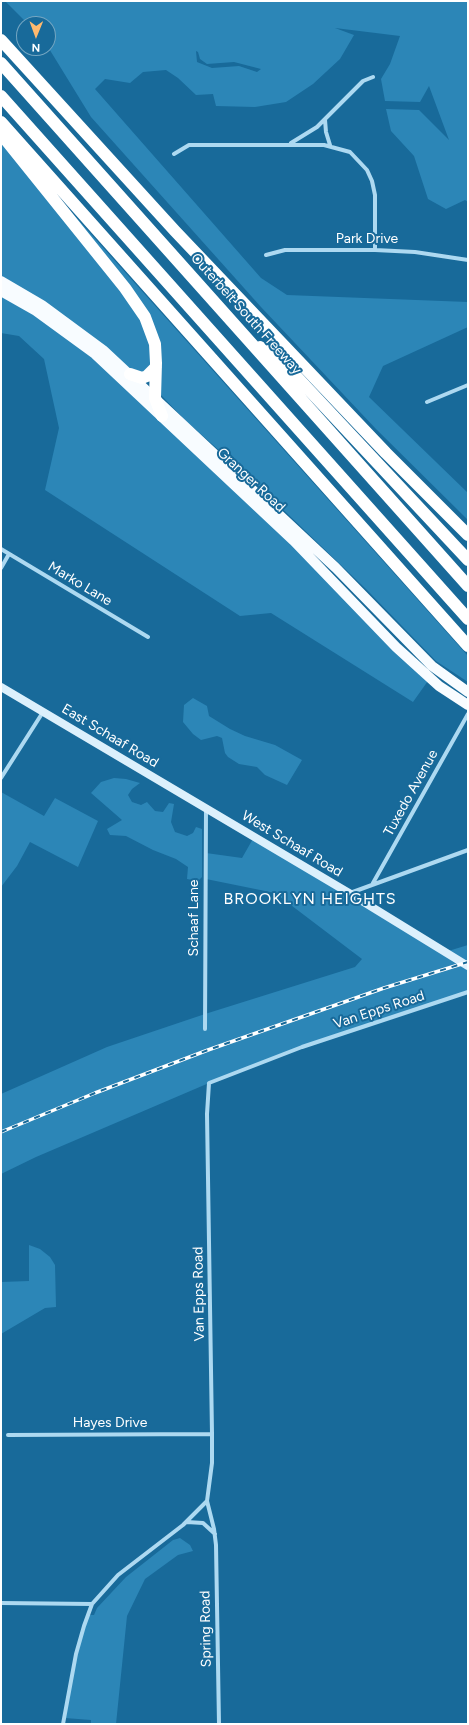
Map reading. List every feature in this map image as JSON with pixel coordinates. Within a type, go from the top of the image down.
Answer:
[{"type":"highway","points":[[1,40],[185,242],[386,453],[468,535]]},
{"type":"highway","name":"Outerbelt South Freeway","points":[[1,63],[468,586]]},
{"type":"highway","points":[[1,96],[468,619]]},
{"type":"highway","points":[[1,122],[468,646]]},
{"type":"highway","points":[[1,134],[136,302],[145,317],[153,338],[156,367],[155,398],[162,416]]},
{"type":"highway","points":[[249,341],[281,360],[468,560]]},
{"type":"highway","points":[[130,374],[142,378],[147,376],[156,367]]},
{"type":"main road","name":"Granger Road","points":[[1,281],[60,317],[103,350],[341,573],[432,666],[468,692]]},
{"type":"main road","name":"Granger Road","points":[[1,291],[36,311],[94,354],[294,541],[396,646],[439,686],[468,705]]},
{"type":"street","points":[[288,144],[310,133],[363,81],[373,77]]},
{"type":"street","points":[[325,119],[326,132],[330,145]]},
{"type":"street","points":[[174,154],[189,145],[330,145],[350,152],[367,170],[372,181],[374,195],[375,250]]},
{"type":"street","name":"Park Drive","points":[[266,255],[285,250],[375,250],[415,252],[468,260]]},
{"type":"street","points":[[427,402],[468,385]]},
{"type":"street","name":"Marko Lane","points":[[1,549],[148,637]]},
{"type":"street","points":[[1,568],[10,554]]},
{"type":"street","name":"East Schaaf Road","points":[[1,687],[206,808]]},
{"type":"street","points":[[1,778],[43,712]]},
{"type":"street","name":"Tuxedo Avenue","points":[[373,883],[468,714]]},
{"type":"street","name":"West Schaaf Road","points":[[206,808],[350,893],[468,966]]},
{"type":"street","name":"Schaaf Lane","points":[[205,1029],[206,808]]},
{"type":"street","points":[[350,893],[373,883],[468,850]]},
{"type":"street","name":"Van Epps Road","points":[[207,1501],[212,1463],[207,1114],[209,1083],[302,1047],[468,992]]},
{"type":"street","name":"Hayes Drive","points":[[8,1434],[212,1434]]},
{"type":"street","points":[[64,1724],[76,1654],[92,1604],[118,1575],[184,1523],[207,1501]]},
{"type":"street","name":"Spring Road","points":[[207,1501],[215,1534],[219,1724]]},
{"type":"street","points":[[184,1523],[193,1521],[203,1523],[215,1534]]},
{"type":"street","points":[[1,1603],[92,1604]]},
{"type":"shaded area","points":[[5,1],[468,1],[468,202],[465,200],[446,209],[428,199],[414,156],[391,131],[386,109],[419,110],[449,140],[429,86],[420,102],[385,101],[381,79],[390,64],[400,36],[335,28],[354,35],[340,59],[313,84],[286,102],[255,107],[216,106],[213,94],[196,95],[178,78],[166,70],[143,72],[130,83],[105,79],[95,89],[261,278],[287,295],[468,302],[468,327],[383,366],[369,397],[468,493],[468,520],[376,429],[261,307],[91,117],[54,56],[56,56],[56,16],[20,16]],"holes":[[[196,51],[198,52],[200,59],[207,64],[234,62],[261,69],[257,72],[239,66],[212,68],[197,62]]]},
{"type":"shaded area","points":[[1,134],[136,302],[156,363],[142,378],[1,281]]},
{"type":"shaded area","points":[[74,215],[468,656],[468,682],[436,661],[367,590],[247,475],[186,421],[160,394],[160,347],[74,220]]},
{"type":"shaded area","points":[[1,291],[95,354],[430,678],[413,702],[271,613],[240,616],[45,490],[59,428],[44,359],[19,336],[1,333]]},
{"type":"shaded area","points":[[193,698],[207,706],[209,716],[230,729],[245,736],[275,745],[302,760],[287,785],[265,775],[257,767],[239,764],[228,757],[225,753],[222,738],[217,736],[201,740],[193,734],[183,722],[184,705]]},
{"type":"shaded area","points":[[114,778],[126,779],[140,783],[132,789],[128,795],[132,802],[141,805],[147,802],[155,811],[163,812],[169,803],[174,804],[171,822],[175,832],[187,836],[193,833],[196,827],[202,829],[202,877],[198,881],[187,879],[188,867],[176,859],[153,850],[126,836],[110,835],[107,829],[122,820],[91,793],[101,782]]},
{"type":"shaded area","points":[[1,792],[44,816],[55,798],[98,821],[78,867],[30,842],[17,866],[1,887]]},
{"type":"shaded area","points":[[254,837],[445,952],[468,945],[468,992],[302,1047],[209,1083],[36,1157],[1,1174],[1,1094],[107,1047],[205,1014],[355,967],[362,959],[275,893],[206,879],[206,853],[242,858]]},
{"type":"shaded area","points":[[29,1245],[40,1249],[50,1257],[55,1265],[56,1307],[45,1308],[1,1334],[1,1282],[29,1281]]},
{"type":"shaded area","points":[[180,1538],[190,1545],[193,1551],[178,1555],[145,1579],[127,1616],[116,1724],[91,1724],[91,1720],[65,1718],[76,1654],[88,1615],[94,1615],[97,1608],[126,1577],[173,1540]]},
{"type":"railway","points":[[1,1132],[95,1093],[208,1050],[384,988],[468,962]]},
{"type":"district","name":"BROOKLYN HEIGHTS","points":[[310,899]]}]
